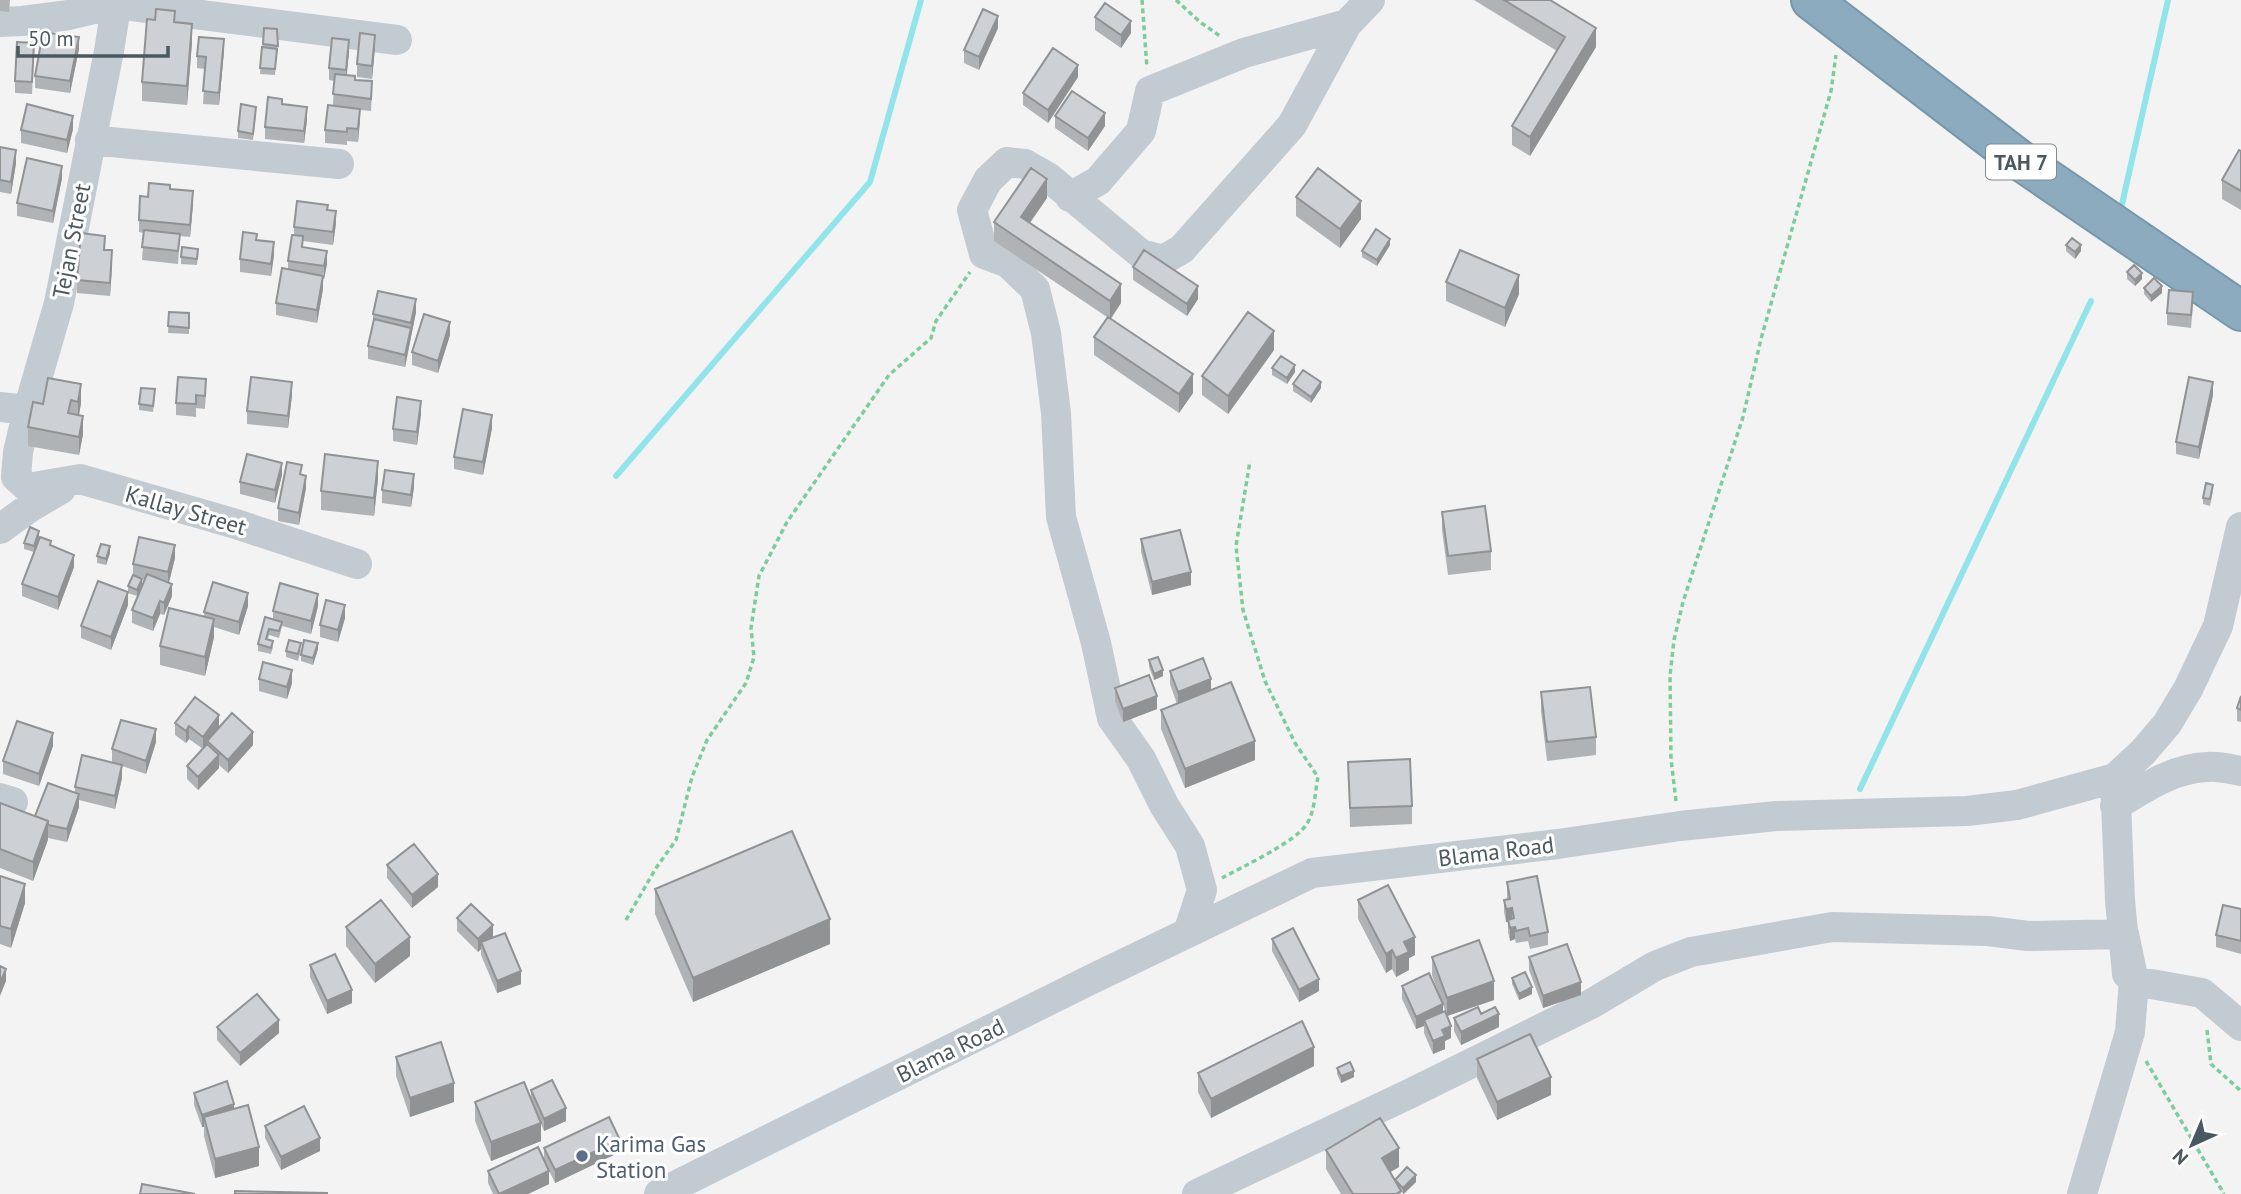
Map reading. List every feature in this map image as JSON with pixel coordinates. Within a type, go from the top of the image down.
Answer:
[{"type":"highway","name":"TAH 7","points":[[1811,0],[2021,161],[2241,311]]},
{"type":"street","points":[[1188,933],[1202,890],[1189,846],[1141,759],[1112,718],[1096,643],[1061,517],[1056,413],[1046,333],[1035,289],[1008,262],[984,254],[972,210],[988,180],[1007,162],[1025,164],[1048,177],[1141,254],[1163,260],[1182,249],[1292,125],[1347,24],[1370,0]]},
{"type":"street","points":[[0,22],[69,15],[117,2],[397,40]]},
{"type":"street","name":"Tejan Street","points":[[16,477],[18,453],[14,408],[59,303],[117,2]]},
{"type":"street","points":[[1070,197],[1098,181],[1141,131],[1150,91],[1244,53],[1347,24]]},
{"type":"street","points":[[90,139],[339,164]]},
{"type":"street","name":"Kallay Street","points":[[16,477],[28,488],[80,479],[236,524],[357,564]]},
{"type":"street","points":[[0,529],[29,508],[80,479]]},
{"type":"street","name":"Blama Road","points":[[659,1194],[1312,873],[1776,816],[1967,811],[2115,792],[2167,724],[2188,689],[2218,626],[2241,527]]},
{"type":"street","points":[[2241,771],[2209,766],[2184,770],[2153,783],[2115,792],[2127,974],[2134,981],[2202,993],[2241,1026]]},
{"type":"street","points":[[1197,1194],[1407,1095],[1591,1004],[1656,966],[1691,952],[1832,927],[1988,931],[2028,936],[2123,934]]},
{"type":"street","points":[[2082,1194],[2130,1032],[2134,981]]},
{"type":"path","points":[[1142,0],[1150,91]]},
{"type":"path","points":[[1176,0],[1200,22],[1244,53]]},
{"type":"path","points":[[1679,826],[1671,760],[1670,676],[1674,640],[1683,602],[1743,417],[1761,338],[1831,91],[1841,22]]},
{"type":"path","points":[[626,920],[656,868],[676,840],[692,777],[707,740],[746,683],[754,657],[751,628],[759,576],[787,522],[889,375],[931,338],[936,321],[984,254]]},
{"type":"path","points":[[1202,890],[1284,843],[1306,826],[1318,777],[1295,743],[1265,681],[1243,610],[1236,546],[1250,461]]},
{"type":"path","points":[[2202,993],[2211,1064],[2241,1091]]},
{"type":"path","points":[[2130,1032],[2224,1194]]},
{"type":"building","points":[[1504,0],[1550,0],[1596,28],[1530,137],[1512,126],[1565,37]]},
{"type":"building","points":[[1105,3],[1131,21],[1121,35],[1095,17]]},
{"type":"building","points":[[156,9],[175,11],[174,22],[192,24],[187,86],[142,82],[147,19],[155,20]]},
{"type":"building","points":[[983,9],[998,16],[979,57],[964,50]]},
{"type":"building","points":[[264,28],[277,29],[278,46],[263,44]]},
{"type":"building","points":[[43,32],[79,37],[70,81],[35,76]]},
{"type":"building","points":[[360,33],[375,35],[372,66],[357,64]]},
{"type":"building","points":[[199,37],[224,39],[219,93],[203,91],[206,57],[197,56]]},
{"type":"building","points":[[332,38],[349,40],[346,70],[329,68]]},
{"type":"building","points":[[17,42],[34,43],[32,82],[15,81]]},
{"type":"building","points":[[262,47],[277,49],[275,69],[260,68]]},
{"type":"building","points":[[1053,48],[1078,65],[1048,110],[1023,93]]},
{"type":"building","points":[[335,74],[355,76],[355,80],[372,81],[371,99],[333,94]]},
{"type":"building","points":[[1072,91],[1105,113],[1088,138],[1055,116]]},
{"type":"building","points":[[268,97],[282,99],[282,104],[307,107],[304,131],[265,127]]},
{"type":"building","points":[[27,104],[73,116],[67,140],[21,130]]},
{"type":"building","points":[[241,104],[256,107],[253,134],[238,131]]},
{"type":"building","points":[[328,105],[360,109],[358,129],[347,128],[347,132],[325,130]]},
{"type":"building","points":[[0,147],[16,150],[11,182],[0,180]]},
{"type":"building","points":[[2239,150],[2241,151],[2241,191],[2222,180]]},
{"type":"building","points":[[27,158],[62,166],[53,211],[17,203]]},
{"type":"building","points":[[1031,168],[1047,179],[1021,217],[1121,284],[1110,301],[994,222]]},
{"type":"building","points":[[1318,168],[1361,201],[1340,229],[1296,197]]},
{"type":"building","points":[[149,183],[170,185],[170,189],[193,191],[190,225],[139,220],[140,196],[148,197]]},
{"type":"building","points":[[297,201],[328,205],[327,210],[336,211],[333,232],[294,227]]},
{"type":"building","points":[[1376,229],[1390,239],[1377,260],[1362,251]]},
{"type":"building","points":[[144,230],[180,234],[178,251],[142,247]]},
{"type":"building","points":[[243,232],[257,234],[256,240],[274,242],[271,264],[240,259]]},
{"type":"building","points":[[81,233],[105,236],[104,250],[112,250],[110,283],[77,280]]},
{"type":"building","points":[[292,235],[303,236],[302,247],[327,251],[324,266],[288,261]]},
{"type":"building","points":[[2072,238],[2081,245],[2075,252],[2066,245]]},
{"type":"building","points":[[182,247],[198,249],[197,259],[181,257]]},
{"type":"building","points":[[1144,250],[1198,286],[1187,304],[1133,267]]},
{"type":"building","points":[[1460,250],[1519,275],[1505,308],[1446,282]]},
{"type":"building","points":[[2134,265],[2142,273],[2135,280],[2127,272]]},
{"type":"building","points":[[282,268],[323,276],[317,310],[276,303]]},
{"type":"building","points":[[2154,278],[2162,286],[2151,296],[2144,288]]},
{"type":"building","points":[[2169,290],[2193,292],[2191,315],[2167,313]]},
{"type":"building","points":[[378,291],[416,299],[411,323],[373,314]]},
{"type":"building","points":[[169,312],[189,313],[189,328],[168,326]]},
{"type":"building","points":[[1248,312],[1274,331],[1228,396],[1202,376]]},
{"type":"building","points":[[424,314],[450,322],[438,361],[412,352]]},
{"type":"building","points":[[1108,317],[1193,374],[1179,394],[1094,337]]},
{"type":"building","points":[[374,319],[411,328],[405,355],[368,346]]},
{"type":"building","points":[[1281,356],[1295,365],[1287,378],[1272,368]]},
{"type":"building","points":[[1303,370],[1321,382],[1311,397],[1293,384]]},
{"type":"building","points":[[178,377],[206,379],[205,396],[196,395],[196,404],[176,403]]},
{"type":"building","points":[[251,377],[292,382],[288,416],[247,411]]},
{"type":"building","points":[[2189,377],[2213,382],[2199,447],[2176,442]]},
{"type":"building","points":[[48,378],[81,384],[78,402],[71,400],[68,413],[83,416],[79,437],[28,427],[33,402],[43,404]]},
{"type":"building","points":[[141,388],[155,389],[153,406],[139,404]]},
{"type":"building","points":[[397,397],[421,401],[417,432],[393,429]]},
{"type":"building","points":[[463,409],[492,415],[483,462],[454,457]]},
{"type":"building","points":[[247,454],[282,463],[275,490],[240,482]]},
{"type":"building","points":[[325,454],[378,461],[374,498],[321,491]]},
{"type":"building","points":[[287,462],[302,465],[300,474],[306,476],[299,513],[278,508]]},
{"type":"building","points":[[385,470],[414,474],[411,495],[382,490]]},
{"type":"building","points":[[2206,483],[2213,485],[2210,499],[2203,498]]},
{"type":"building","points":[[1485,506],[1491,551],[1448,556],[1442,512]]},
{"type":"building","points":[[30,527],[39,531],[34,546],[24,543]]},
{"type":"building","points":[[1180,530],[1191,572],[1152,582],[1141,539]]},
{"type":"building","points":[[40,537],[51,541],[50,545],[74,555],[58,597],[22,584]]},
{"type":"building","points":[[139,537],[175,545],[168,572],[133,564]]},
{"type":"building","points":[[101,544],[110,546],[106,559],[97,556]]},
{"type":"building","points":[[147,574],[172,584],[164,603],[160,601],[153,618],[132,610]]},
{"type":"building","points":[[133,575],[142,579],[137,590],[128,586]]},
{"type":"building","points":[[98,581],[128,592],[111,637],[81,626]]},
{"type":"building","points":[[213,582],[248,593],[239,622],[204,612]]},
{"type":"building","points":[[280,583],[318,594],[311,621],[273,611]]},
{"type":"building","points":[[326,600],[345,605],[338,630],[320,625]]},
{"type":"building","points":[[169,608],[214,619],[205,657],[160,646]]},
{"type":"building","points":[[265,617],[282,622],[279,631],[269,629],[266,639],[273,641],[271,648],[258,644]]},
{"type":"building","points":[[289,640],[301,643],[298,654],[286,651]]},
{"type":"building","points":[[304,640],[318,643],[313,658],[301,655]]},
{"type":"building","points":[[1158,657],[1163,670],[1154,674],[1149,660]]},
{"type":"building","points":[[1203,658],[1211,679],[1178,692],[1170,671]]},
{"type":"building","points":[[263,662],[292,670],[287,687],[259,679]]},
{"type":"building","points":[[1149,675],[1157,696],[1123,709],[1115,688]]},
{"type":"building","points":[[1231,682],[1255,741],[1185,769],[1161,710]]},
{"type":"building","points":[[1590,687],[1596,737],[1547,742],[1541,692]]},
{"type":"building","points":[[195,697],[219,715],[203,737],[189,726],[186,731],[175,723]]},
{"type":"building","points":[[232,713],[253,732],[228,760],[207,741]]},
{"type":"building","points":[[121,720],[156,729],[146,761],[112,749]]},
{"type":"building","points":[[17,721],[53,733],[39,774],[3,761]]},
{"type":"building","points":[[207,744],[219,755],[198,777],[187,766]]},
{"type":"building","points":[[82,755],[122,765],[115,796],[75,787]]},
{"type":"building","points":[[1410,759],[1412,806],[1350,808],[1348,762]]},
{"type":"building","points":[[48,783],[79,794],[67,829],[48,825],[48,821],[35,816]]},
{"type":"building","points":[[0,803],[48,821],[33,862],[0,849]]},
{"type":"building","points":[[792,831],[830,919],[693,978],[655,889]]},
{"type":"building","points":[[414,844],[438,874],[412,895],[387,865]]},
{"type":"building","points":[[0,876],[25,884],[11,929],[0,926]]},
{"type":"building","points":[[1537,876],[1548,932],[1530,936],[1528,928],[1516,931],[1515,927],[1510,928],[1508,920],[1514,918],[1512,908],[1506,909],[1504,900],[1510,899],[1507,882]]},
{"type":"building","points":[[1388,885],[1415,937],[1404,942],[1409,952],[1396,958],[1392,950],[1386,954],[1358,900]]},
{"type":"building","points":[[381,900],[410,937],[375,964],[346,927]]},
{"type":"building","points":[[471,904],[493,925],[478,939],[457,918]]},
{"type":"building","points":[[2223,905],[2241,909],[2241,941],[2216,935]]},
{"type":"building","points":[[1293,928],[1319,979],[1299,990],[1272,939]]},
{"type":"building","points":[[505,933],[521,971],[497,981],[481,942]]},
{"type":"building","points":[[1479,940],[1494,981],[1447,998],[1432,957]]},
{"type":"building","points":[[1567,944],[1581,982],[1543,996],[1529,957]]},
{"type":"building","points":[[335,954],[352,990],[327,1001],[310,965]]},
{"type":"building","points":[[0,966],[6,969],[0,983]]},
{"type":"building","points":[[1525,972],[1532,987],[1519,994],[1512,978]]},
{"type":"building","points":[[1429,973],[1443,1004],[1416,1017],[1402,986]]},
{"type":"building","points":[[257,994],[279,1020],[240,1053],[217,1027]]},
{"type":"building","points":[[1478,1007],[1481,1014],[1495,1007],[1499,1014],[1461,1032],[1454,1018]]},
{"type":"building","points":[[1445,1011],[1451,1026],[1442,1030],[1445,1036],[1433,1041],[1424,1020]]},
{"type":"building","points":[[1302,1021],[1314,1047],[1211,1099],[1198,1073]]},
{"type":"building","points":[[1530,1034],[1551,1077],[1497,1102],[1477,1059]]},
{"type":"building","points":[[441,1042],[454,1083],[410,1098],[396,1057]]},
{"type":"building","points":[[1350,1062],[1354,1071],[1341,1076],[1337,1068]]},
{"type":"building","points":[[552,1080],[566,1108],[544,1119],[531,1090]]},
{"type":"building","points":[[227,1081],[234,1104],[202,1115],[194,1093]]},
{"type":"building","points":[[524,1082],[541,1123],[491,1142],[475,1102]]},
{"type":"building","points":[[248,1105],[259,1147],[215,1159],[204,1117]]},
{"type":"building","points":[[304,1106],[320,1138],[281,1157],[265,1126]]},
{"type":"building","points":[[609,1117],[620,1140],[555,1170],[544,1148]]},
{"type":"building","points":[[1380,1118],[1399,1148],[1382,1158],[1401,1191],[1396,1194],[1353,1194],[1326,1150]]},
{"type":"building","points":[[538,1147],[549,1171],[499,1194],[488,1171]]},
{"type":"building","points":[[1407,1167],[1416,1175],[1403,1188],[1395,1180]]},
{"type":"building","points":[[142,1184],[195,1194],[140,1194]]},
{"type":"building","points":[[235,1191],[327,1193],[327,1194],[235,1194]]},
{"type":"waterway","points":[[616,476],[870,182],[921,0]]},
{"type":"waterway","points":[[2120,213],[2168,0]]},
{"type":"waterway","points":[[1860,789],[2091,301]]},
{"type":"place","name":"Karima Gas Station","points":[[582,1156]]}]
